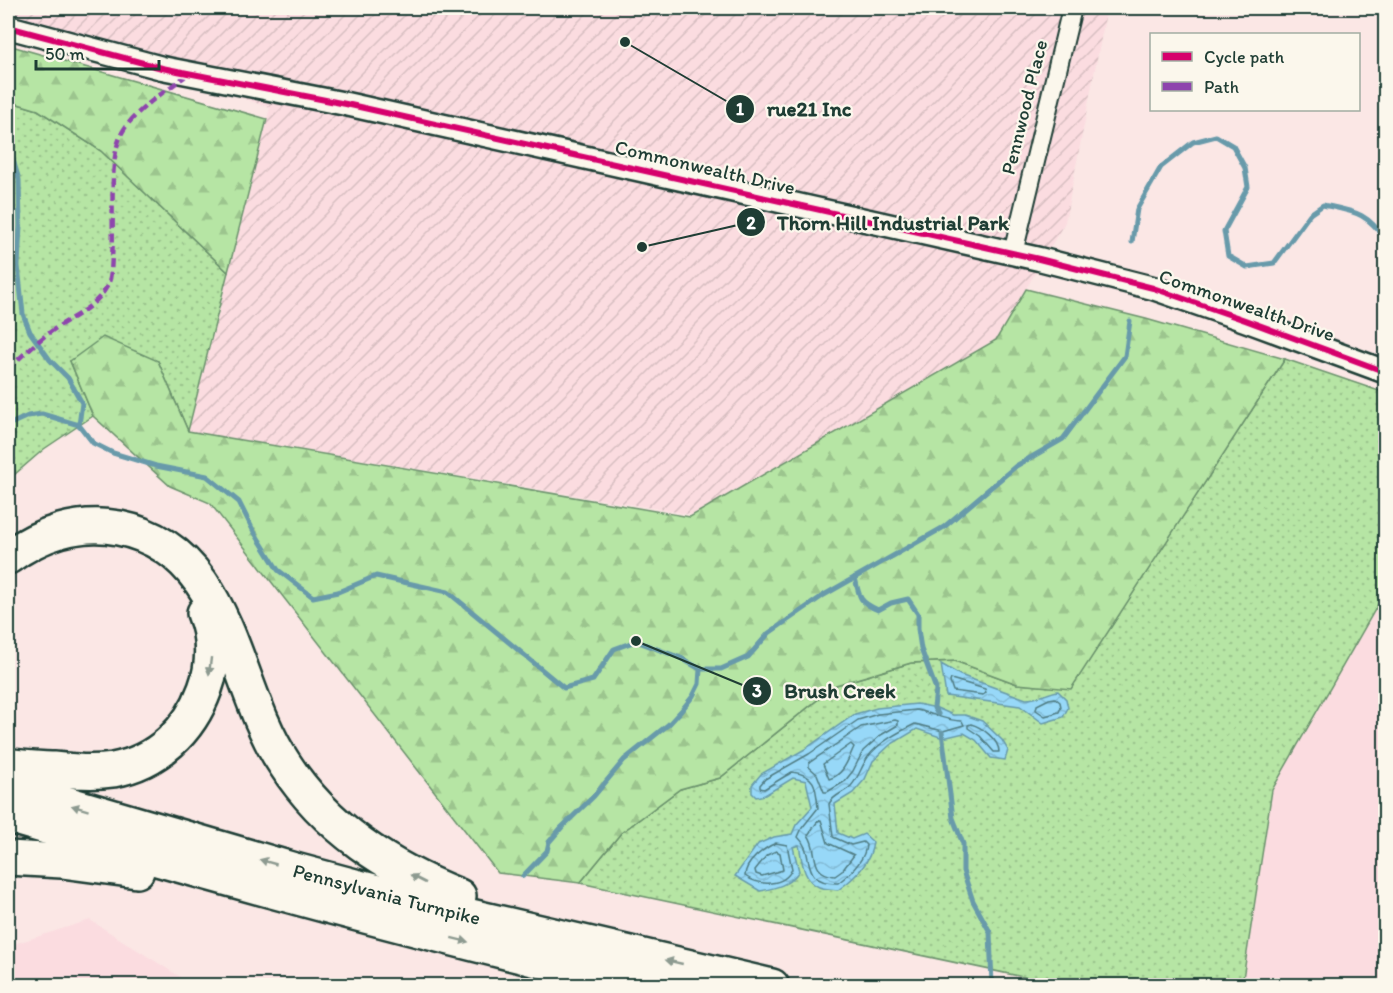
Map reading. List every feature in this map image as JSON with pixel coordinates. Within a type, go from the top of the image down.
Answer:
[{"type":"highway","points":[[8,557],[39,538],[64,529],[90,526],[110,526],[129,530],[142,534],[170,550],[196,574],[218,608],[267,734],[283,763],[324,813],[354,840],[393,866],[430,885],[470,900],[545,922],[558,928],[569,937]]},
{"type":"highway","points":[[8,574],[38,553],[77,540],[115,542],[151,553],[181,575],[201,606],[211,637],[212,659],[200,704],[188,725],[174,740],[154,754],[136,763],[112,770],[80,771],[8,765]]},
{"type":"highway","name":"Pennsylvania Turnpike","points":[[8,786],[295,870],[445,910],[772,986]]},
{"type":"highway","name":"Pennsylvania Turnpike","points":[[8,816],[342,909],[569,968],[648,986]]},
{"type":"highway","points":[[8,858],[106,866],[342,909]]},
{"type":"street","name":"Pennwood Place","points":[[1013,253],[1072,8]]},
{"type":"street","name":"Commonwealth Drive","points":[[8,27],[162,68],[346,104],[1013,253],[1153,288],[1386,372]]},
{"type":"shaded area","points":[[8,8],[1107,8],[1065,222],[996,340],[694,515],[188,431],[270,108],[8,12]]},
{"type":"shaded area","points":[[1385,592],[1385,985],[1242,986],[1272,790]]},
{"type":"shaded area","points":[[90,920],[193,985],[8,985],[8,946]]},
{"type":"green space","points":[[8,45],[267,119],[228,272],[101,151],[38,110],[8,101]]},
{"type":"green space","points":[[8,101],[38,110],[101,151],[228,272],[188,431],[158,361],[70,361],[93,416],[44,449],[8,480]]},
{"type":"green space","points":[[1026,289],[1146,319],[1285,359],[1071,689],[1017,684],[955,661],[911,663],[836,685],[720,778],[680,789],[621,833],[580,883],[498,873],[210,503],[170,486],[93,416],[70,361],[103,337],[158,361],[188,431],[690,517],[996,340]]},
{"type":"green space","points":[[1285,359],[1385,393],[1385,592],[1272,790],[1242,985],[1061,985],[580,883],[621,833],[680,789],[720,778],[836,685],[911,663],[955,661],[1017,684],[1071,688]]},
{"type":"water","points":[[941,664],[960,675],[1026,699],[1058,691],[1066,699],[1068,708],[1063,717],[1043,723],[1020,706],[946,696]]},
{"type":"water","points":[[917,704],[982,721],[1002,740],[1008,750],[1005,760],[991,758],[976,740],[964,733],[943,738],[917,729],[890,745],[873,761],[865,779],[853,793],[835,804],[838,833],[852,839],[864,834],[873,842],[866,863],[838,890],[821,888],[813,884],[804,869],[799,845],[793,847],[799,871],[791,880],[782,885],[760,891],[735,876],[758,844],[774,837],[792,834],[796,825],[812,807],[806,781],[793,778],[765,795],[756,797],[752,793],[752,785],[761,774],[805,749],[855,714],[877,708]]},
{"type":"waterway","points":[[1132,242],[1137,209],[1161,167],[1193,142],[1216,136],[1233,146],[1245,168],[1248,187],[1224,231],[1228,256],[1247,267],[1274,263],[1310,214],[1323,205],[1344,209],[1366,218],[1386,240]]},
{"type":"waterway","points":[[8,143],[19,180],[18,266],[23,314],[30,332],[50,360],[68,378],[82,403],[79,425]]},
{"type":"waterway","points":[[8,425],[28,416],[42,414],[79,425],[93,443],[113,453],[156,466],[207,476],[239,502],[278,570],[313,597],[338,592],[376,576],[448,592],[564,688],[593,680],[614,649],[636,641],[681,658],[700,669],[721,669],[748,657],[769,633],[824,595],[944,527],[1016,466],[1063,439],[1125,356],[1130,321]]},
{"type":"waterway","points":[[855,577],[861,598],[872,607],[878,610],[891,603],[908,599],[918,614],[921,649],[936,689],[934,708],[938,714]]},
{"type":"waterway","points":[[523,876],[547,851],[549,842],[562,827],[594,796],[624,760],[669,724],[681,711],[699,684],[700,669]]},
{"type":"waterway","points":[[942,732],[953,818],[963,844],[963,871],[973,901],[990,932],[992,986]]},
{"type":"marked path","points":[[8,369],[43,337],[87,308],[101,296],[106,288],[111,269],[113,174],[118,143],[123,131],[137,114],[188,74]]},
{"type":"cycle path","points":[[8,27],[162,68],[346,104],[1039,259],[1153,288],[1386,372]]},
{"type":"place","name":"rue21 Inc","points":[[625,42]]},
{"type":"place","name":"Thorn Hill Industrial Park","points":[[642,247]]},
{"type":"place","name":"Brush Creek","points":[[636,641]]}]
